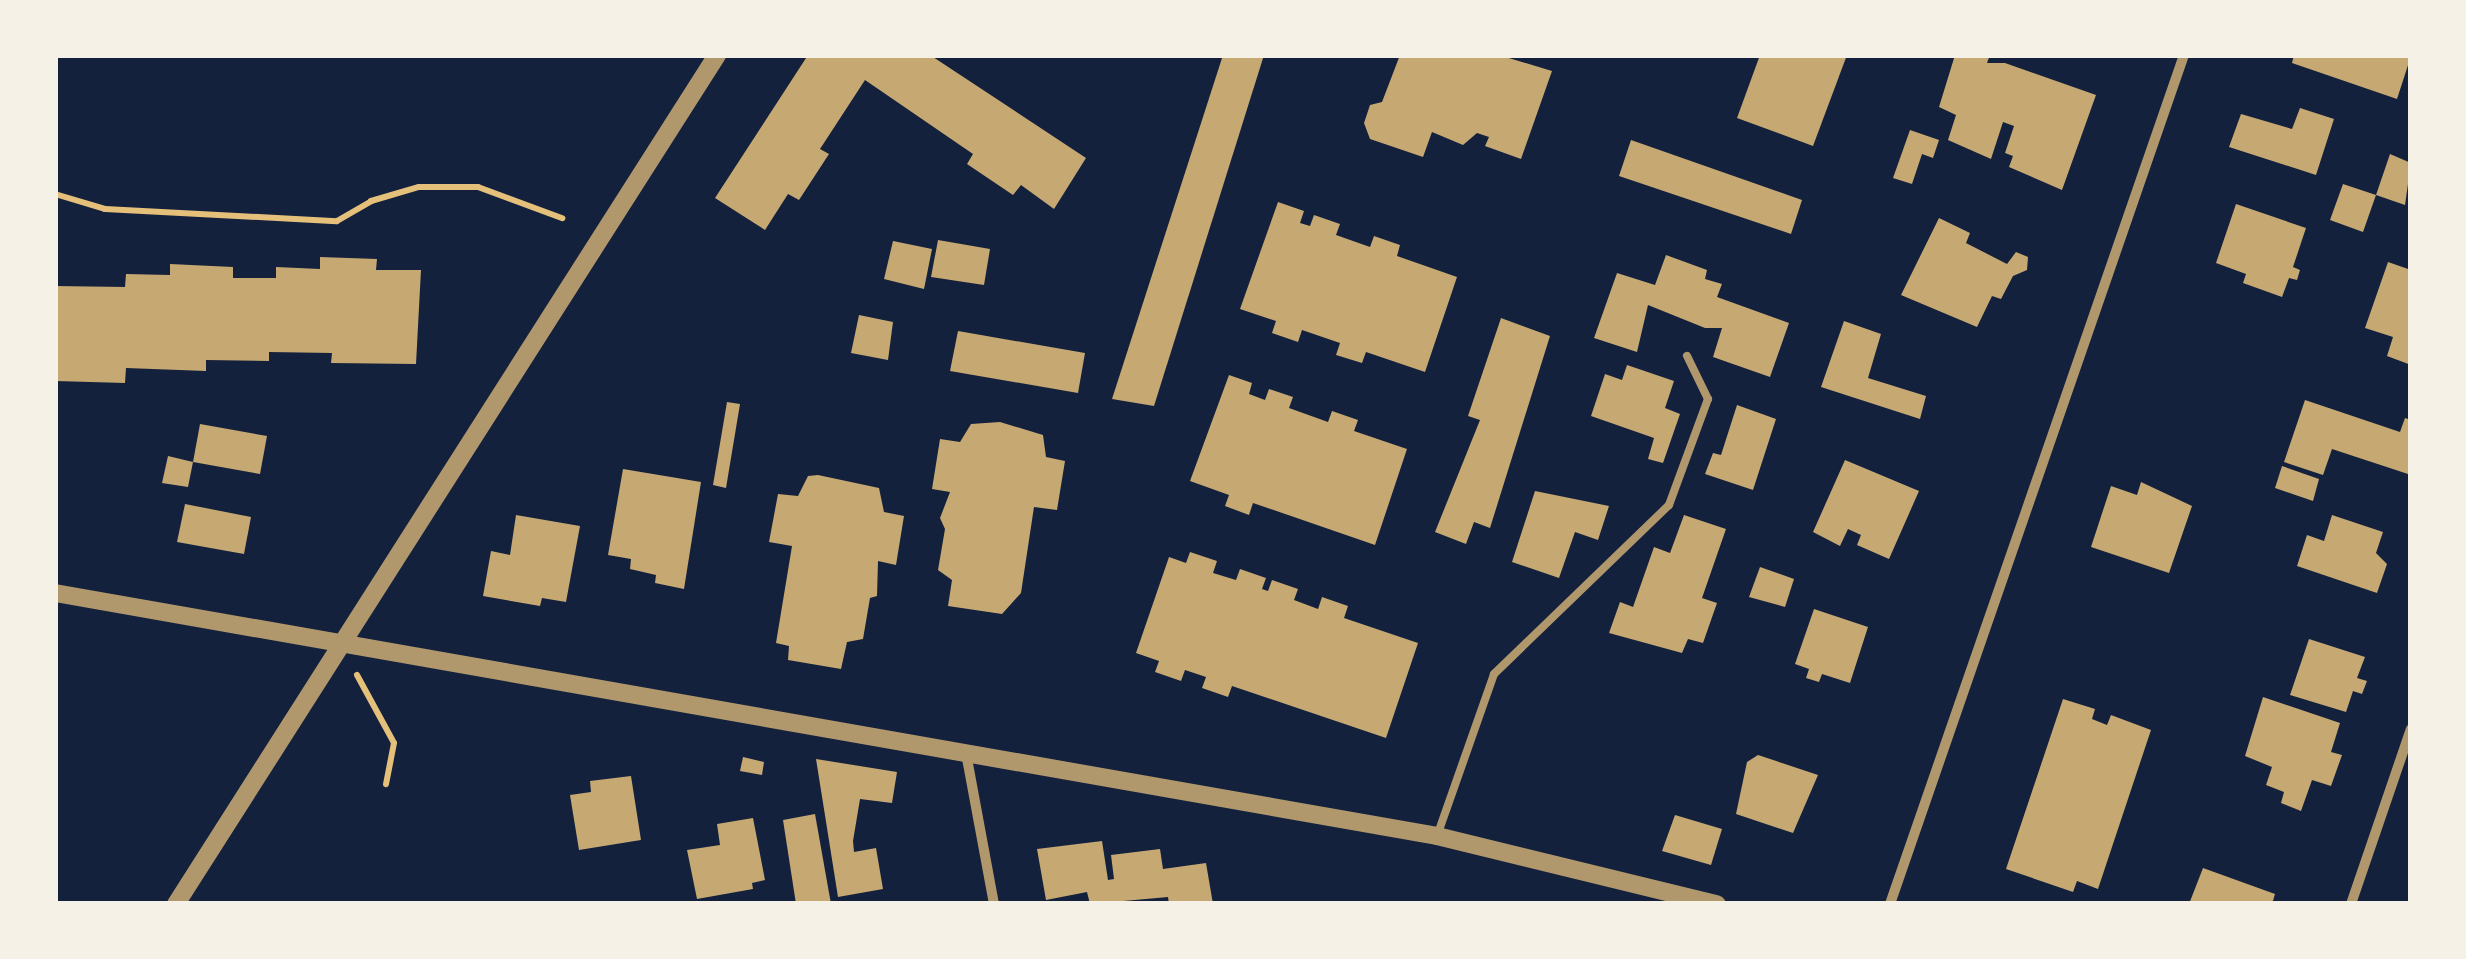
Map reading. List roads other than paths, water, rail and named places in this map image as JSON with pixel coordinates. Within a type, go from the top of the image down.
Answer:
[{"type":"street","points":[[176,904],[339,642],[717,55]]},
{"type":"street","points":[[1890,904],[2184,55]]},
{"type":"street","points":[[55,594],[1437,836],[1717,904]]},
{"type":"street","points":[[2351,904],[2411,729]]},
{"type":"street","points":[[966,753],[994,904]]},
{"type":"lane","points":[[1437,836],[1494,674],[1669,505],[1708,399],[1687,356]]}]
